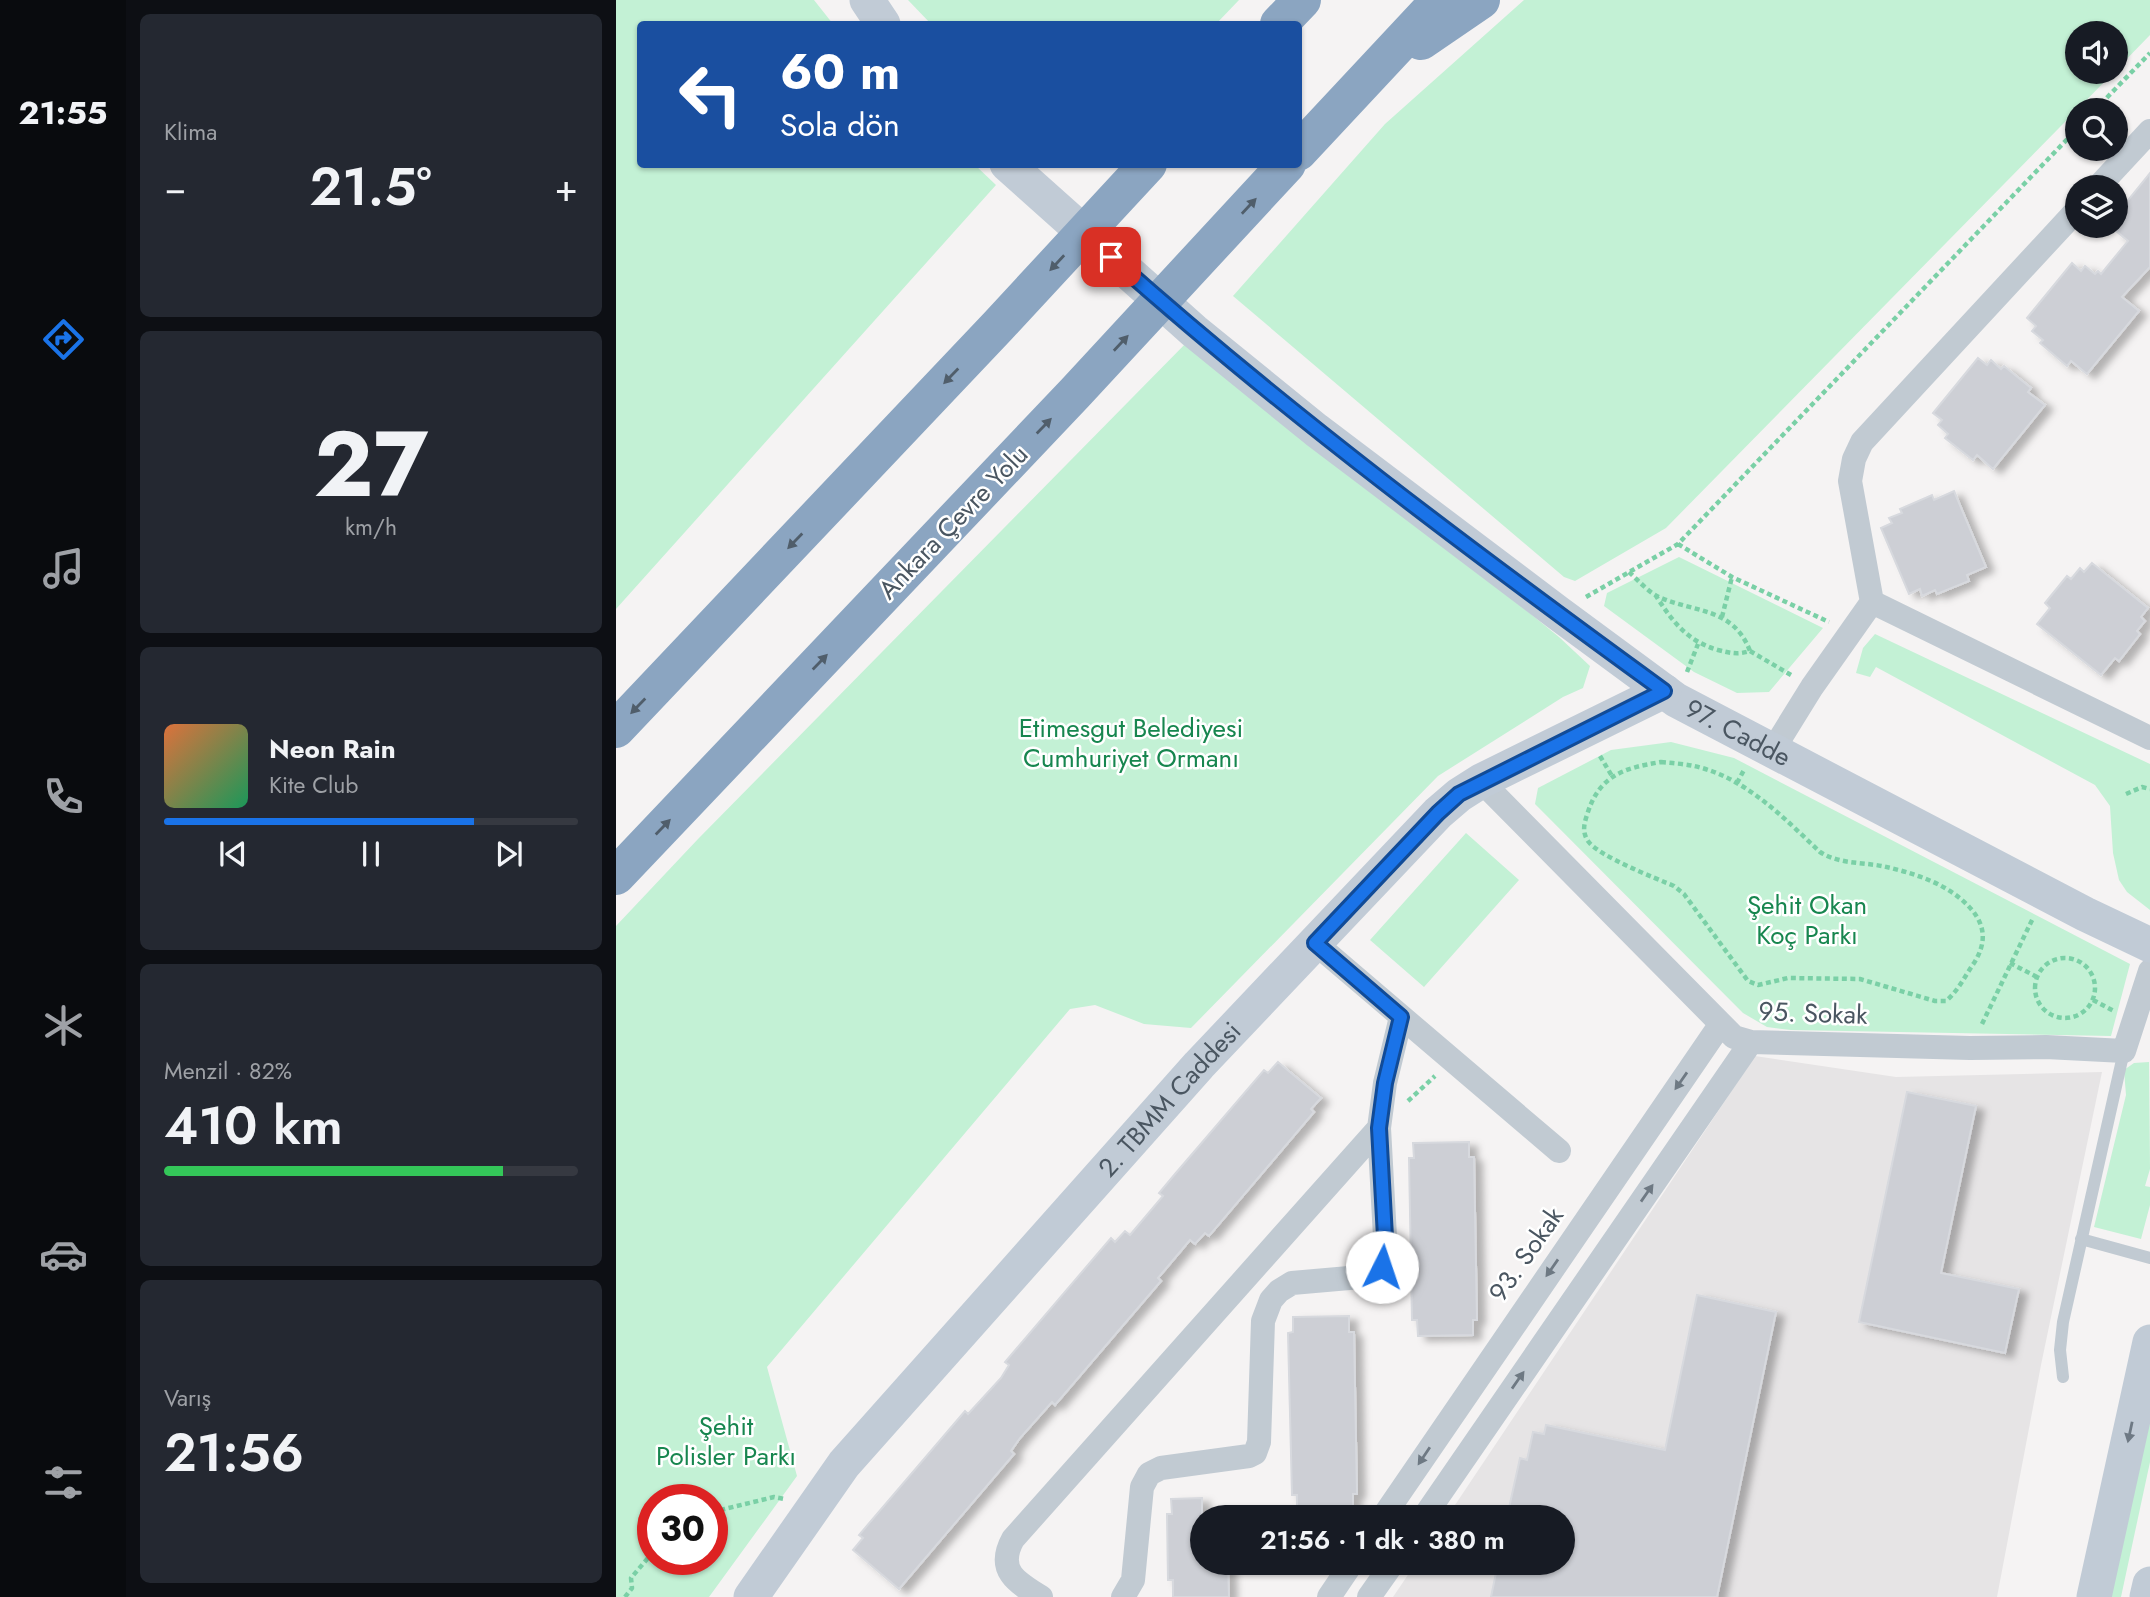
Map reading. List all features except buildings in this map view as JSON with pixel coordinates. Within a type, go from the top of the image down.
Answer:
[{"type":"highway","points":[[1282,21],[1302,0]]},
{"type":"highway","points":[[1302,148],[1440,0]]},
{"type":"highway","points":[[1367,78],[1481,0]]},
{"type":"highway","name":"Ankara Çevre Yolu","points":[[616,876],[1075,393],[1283,168]]},
{"type":"highway","points":[[616,729],[1143,171]]},
{"type":"street","points":[[867,0],[881,21]]},
{"type":"street","points":[[2109,175],[2150,131]]},
{"type":"street","name":"97. Cadde","points":[[1011,168],[1194,331],[1316,430],[1676,700],[2150,945]]},
{"type":"street","points":[[1773,750],[1812,687],[1872,602],[1850,481],[1854,459],[1862,442],[2065,223]]},
{"type":"street","points":[[1872,602],[2150,738]]},
{"type":"street","name":"2. TBMM Caddesi","points":[[751,1597],[853,1454],[1199,1065],[1438,813],[1459,794],[1481,781],[1664,691]]},
{"type":"street","name":"95. Sokak","points":[[1481,781],[1734,1037],[1751,1042],[1970,1048],[2046,1047],[2124,1051]]},
{"type":"street","points":[[1315,943],[1559,1151]]},
{"type":"street","points":[[2124,1051],[2150,971]]},
{"type":"street","points":[[1123,1597],[1133,1580],[1142,1487],[1149,1474],[1161,1468],[1255,1453],[1259,1442],[1263,1321],[1271,1300],[1292,1283],[1372,1276],[1382,1267],[1386,1255],[1379,1128],[1385,1083],[1401,1017]]},
{"type":"street","name":"93. Sokak","points":[[1390,1505],[1720,1025]]},
{"type":"street","points":[[1432,1505],[1751,1042]]},
{"type":"street","points":[[1041,1597],[1012,1577],[1007,1565],[1007,1550],[1013,1539],[1379,1128]]},
{"type":"street","points":[[2094,1597],[2150,1342]]},
{"type":"street","points":[[1464,1396],[1493,1416]]},
{"type":"street","points":[[1329,1597],[1344,1575]]},
{"type":"street","points":[[1369,1597],[1385,1575]]},
{"type":"street","points":[[2147,1597],[2150,1584]]},
{"type":"lane","points":[[2063,1377],[2060,1350],[2063,1322],[2124,1051]]},
{"type":"lane","points":[[2081,1239],[2150,1258]]},
{"type":"path","points":[[2107,98],[2150,54]]},
{"type":"path","points":[[1558,613],[1678,544],[2065,141]]},
{"type":"path","points":[[1678,544],[1732,577],[1851,632]]},
{"type":"path","points":[[1629,572],[1657,596],[1672,619],[1698,644],[1737,655],[1750,650]]},
{"type":"path","points":[[1722,617],[1732,577]]},
{"type":"path","points":[[1657,596],[1722,617],[1745,638],[1750,650],[1812,687]]},
{"type":"path","points":[[1661,762],[1695,766],[1727,777],[1751,791],[1831,859],[1882,866],[1947,888],[1964,901],[1982,924],[1982,950],[1953,995],[1946,1001],[1935,1001],[1860,979],[1788,978],[1758,985],[1748,981],[1684,894],[1674,886],[1598,851],[1587,840],[1583,825],[1589,808],[1598,790],[1612,776],[1634,767],[1661,762]]},
{"type":"path","points":[[2126,794],[2142,788],[2150,789]]},
{"type":"path","points":[[1970,1048],[2046,892]]},
{"type":"path","points":[[2067,958],[2077,960],[2092,974],[2095,994],[2085,1011],[2066,1018],[2056,1017],[2047,1012],[2036,997],[2037,977],[2049,962],[2067,958]]},
{"type":"path","points":[[2010,963],[2037,977]]},
{"type":"path","points":[[1379,1128],[1451,1060]]},
{"type":"path","points":[[728,1508],[774,1497],[816,1505]]},
{"type":"path","points":[[625,1597],[632,1588],[631,1578],[637,1571]]},
{"type":"shaded area","points":[[1755,1056],[1896,1077],[2102,1072],[2041,1365],[1997,1597],[1393,1597],[1408,1575],[1575,1575],[1575,1505],[1455,1505]]},
{"type":"green space","points":[[616,0],[814,0],[831,21],[637,21],[637,168],[978,168],[996,185],[616,609]]},
{"type":"green space","points":[[908,0],[1239,0],[1219,21],[928,21]]},
{"type":"green space","points":[[1524,0],[2150,0],[2150,35],[2128,58],[2128,21],[2065,21],[2065,84],[2102,84],[2088,98],[2065,98],[2065,122],[1666,528],[1575,581],[1564,577],[1233,296],[1385,124]]},
{"type":"green space","name":"Etimesgut Belediyesi Cumhuriyet Ormanı","points":[[1191,338],[1559,637],[1590,666],[1583,688],[1563,697],[1438,776],[1191,1028],[1144,1024],[1095,1005],[1070,1009],[767,1367],[797,1476],[728,1571],[728,1484],[637,1484],[637,1575],[725,1575],[709,1597],[616,1597],[616,926],[698,839]]},
{"type":"green space","points":[[1679,557],[1823,628],[1769,692],[1737,693],[1694,672],[1604,606],[1607,593]]},
{"type":"green space","points":[[1875,634],[2150,764],[2150,910],[2127,892],[2119,880],[2113,853],[2110,806],[2095,785],[1876,667],[1870,677],[1856,673],[1863,648]]},
{"type":"green space","name":"Şehit Okan Koç Parkı","points":[[1671,742],[1734,758],[2130,964],[2111,1036],[1791,1030],[1767,1027],[1743,1013],[1535,804],[1538,788],[1611,750]]},
{"type":"green space","points":[[1466,833],[1519,880],[1424,987],[1370,940]]},
{"type":"green space","points":[[2149,1062],[2150,1169],[2145,1186],[2150,1187],[2150,1205],[2141,1239],[2094,1227],[2126,1095],[2124,1070],[2134,1063]]},
{"type":"green space","points":[[2150,1403],[2150,1462],[2121,1597],[2108,1597]]},
{"type":"route","points":[[1111,257],[1194,331],[1316,430],[1664,691],[1459,794],[1315,943],[1401,1017],[1385,1083],[1379,1128],[1386,1255],[1382,1267]]},
{"type":"park label","name":"Şehit Polisler Parkı","points":[[726,1441]]}]
